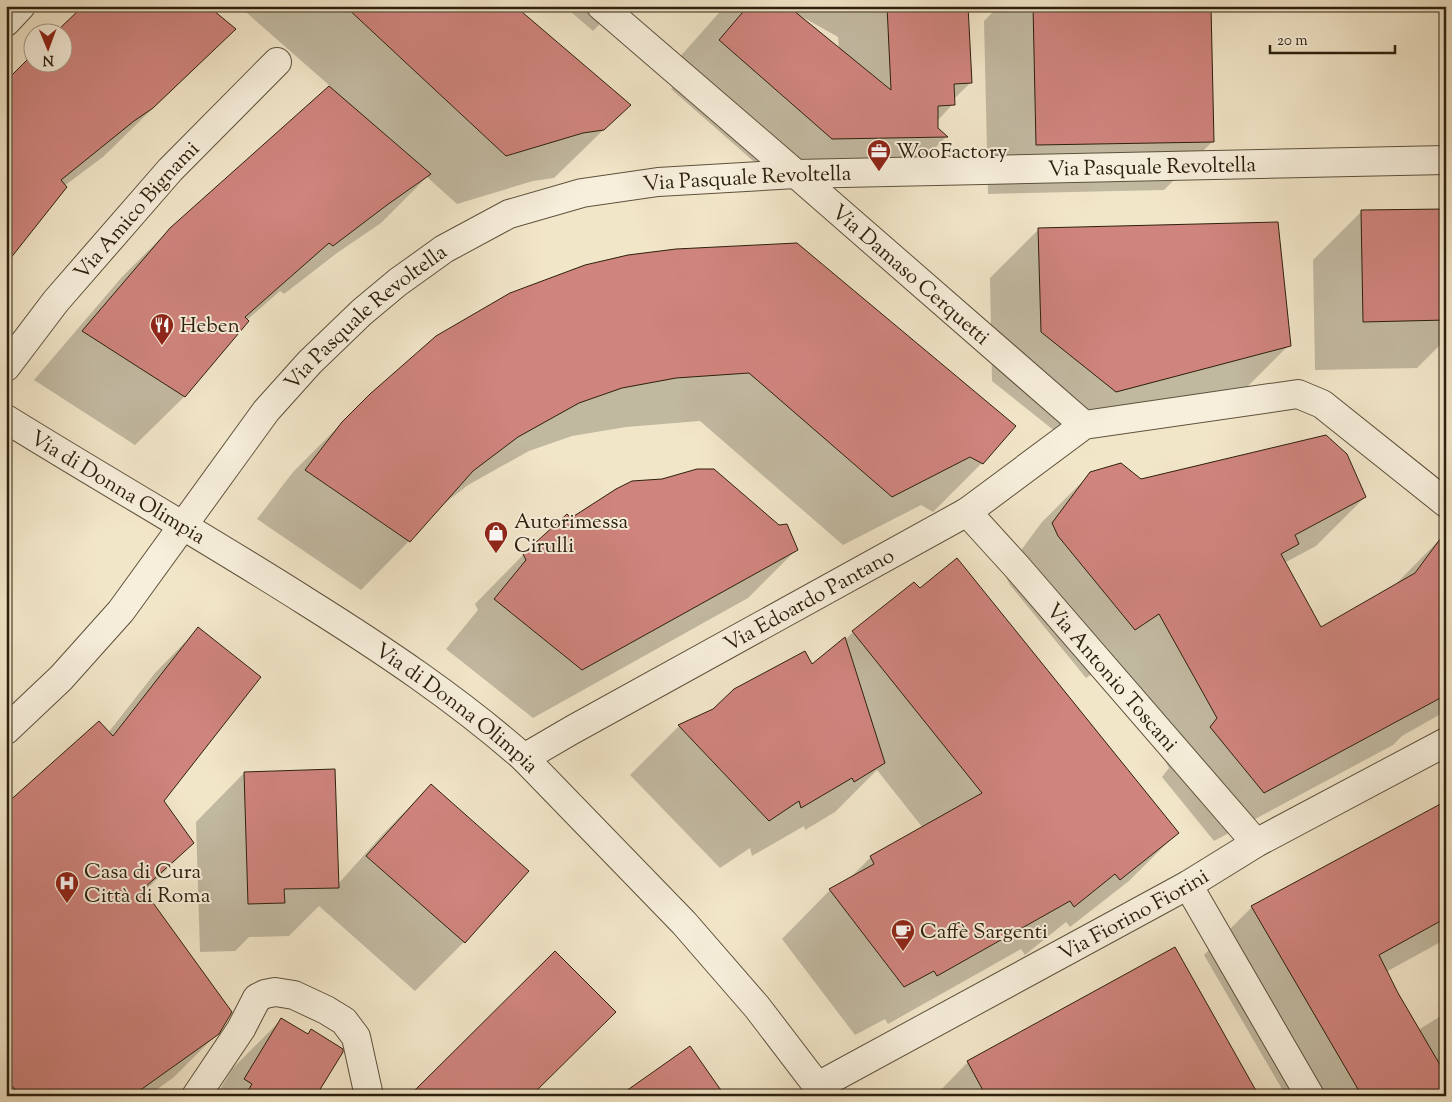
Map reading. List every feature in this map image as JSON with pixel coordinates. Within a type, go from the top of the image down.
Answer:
[{"type":"street","points":[[6,22],[22,6]]},
{"type":"street","name":"Via Damaso Cerquetti","points":[[601,6],[1084,425]]},
{"type":"street","name":"Via Amico Bignami","points":[[6,367],[56,301],[170,170],[276,62]]},
{"type":"street","name":"Via Pasquale Revoltella","points":[[6,730],[61,678],[121,612],[243,441],[286,387],[362,312],[398,282],[444,249],[509,214],[582,193],[658,182],[796,174],[1446,160]]},
{"type":"street","points":[[1084,425],[1298,394],[1322,404],[1446,503]]},
{"type":"street","name":"Via di Donna Olimpia","points":[[6,419],[259,572],[376,646],[496,733],[524,758],[684,923],[757,1007],[822,1091]]},
{"type":"street","name":"Via Edoardo Pantano","points":[[524,758],[967,512],[1084,425]]},
{"type":"street","name":"Via Antonio Toscani","points":[[967,512],[1024,574],[1256,843]]},
{"type":"street","name":"Via Fiorino Fiorini","points":[[822,1091],[1188,885],[1256,843],[1446,742]]},
{"type":"street","points":[[1188,885],[1310,1096]]},
{"type":"street","points":[[196,1096],[241,1029],[257,998],[275,992],[294,995],[344,1021],[356,1037],[369,1096]]},
{"type":"building","points":[[83,6],[208,6],[236,29],[153,108],[61,180],[67,187],[6,264],[6,81],[22,65],[22,72],[72,72],[72,22],[66,22]]},
{"type":"building","points":[[345,6],[515,6],[631,105],[604,130],[583,133],[506,156]]},
{"type":"building","points":[[748,6],[788,6],[891,90],[887,6],[968,6],[972,83],[954,84],[955,105],[938,106],[938,128],[948,137],[832,139],[719,40]]},
{"type":"building","points":[[1033,6],[1211,6],[1214,142],[1036,145]]},
{"type":"building","points":[[329,86],[431,174],[333,246],[329,243],[245,317],[249,321],[185,397],[82,331],[170,228]]},
{"type":"building","points":[[1446,209],[1446,320],[1363,322],[1361,210]]},
{"type":"building","points":[[1278,222],[1291,346],[1116,392],[1041,332],[1038,228]]},
{"type":"building","points":[[797,243],[1016,426],[983,464],[970,457],[892,497],[749,373],[676,378],[622,388],[579,403],[518,437],[473,471],[410,542],[305,470],[342,422],[370,394],[436,336],[510,293],[585,265],[628,255],[676,249]]},
{"type":"building","points":[[1326,435],[1347,454],[1366,497],[1295,535],[1299,544],[1281,554],[1321,627],[1415,573],[1446,531],[1446,695],[1264,793],[1210,727],[1217,718],[1159,614],[1135,630],[1058,536],[1052,523],[1090,472],[1121,463],[1141,479]]},
{"type":"building","points":[[697,469],[714,469],[779,525],[787,524],[798,550],[582,670],[494,599],[526,560],[523,554],[567,514],[571,518],[632,481],[662,479]]},
{"type":"building","points":[[957,558],[1179,833],[1120,880],[1115,874],[1074,907],[1070,901],[937,976],[934,971],[904,987],[829,889],[874,864],[870,856],[982,793],[852,631],[914,582],[920,588]]},
{"type":"building","points":[[198,627],[261,677],[164,801],[194,843],[143,889],[232,1012],[219,1034],[132,1096],[20,1096],[6,1078],[6,804],[99,721],[113,736]]},
{"type":"building","points":[[845,637],[885,763],[854,782],[852,778],[801,808],[799,801],[769,821],[678,725],[713,709],[734,689],[805,651],[812,664]]},
{"type":"building","points":[[335,769],[339,888],[284,889],[285,903],[248,904],[244,772]]},
{"type":"building","points":[[431,784],[529,871],[465,943],[366,856]]},
{"type":"building","points":[[1446,801],[1446,918],[1379,955],[1398,993],[1446,1075],[1446,1096],[1362,1096],[1251,906]]},
{"type":"building","points":[[1175,947],[1259,1096],[986,1096],[967,1061]]},
{"type":"building","points":[[555,951],[616,1012],[531,1096],[409,1096]]},
{"type":"building","points":[[281,1018],[308,1034],[311,1029],[343,1049],[343,1052],[316,1096],[245,1096],[252,1084],[244,1079]]},
{"type":"building","points":[[690,1046],[725,1096],[619,1096]]},
{"type":"place","name":"WooFactory","points":[[879,172]]},
{"type":"place","name":"Heben","points":[[162,346]]},
{"type":"place","name":"Autorimessa Cirulli","points":[[496,554]]},
{"type":"place","name":"Casa di Cura Città di Roma","points":[[67,904]]},
{"type":"place","name":"Caffè Sargenti","points":[[903,952]]}]
